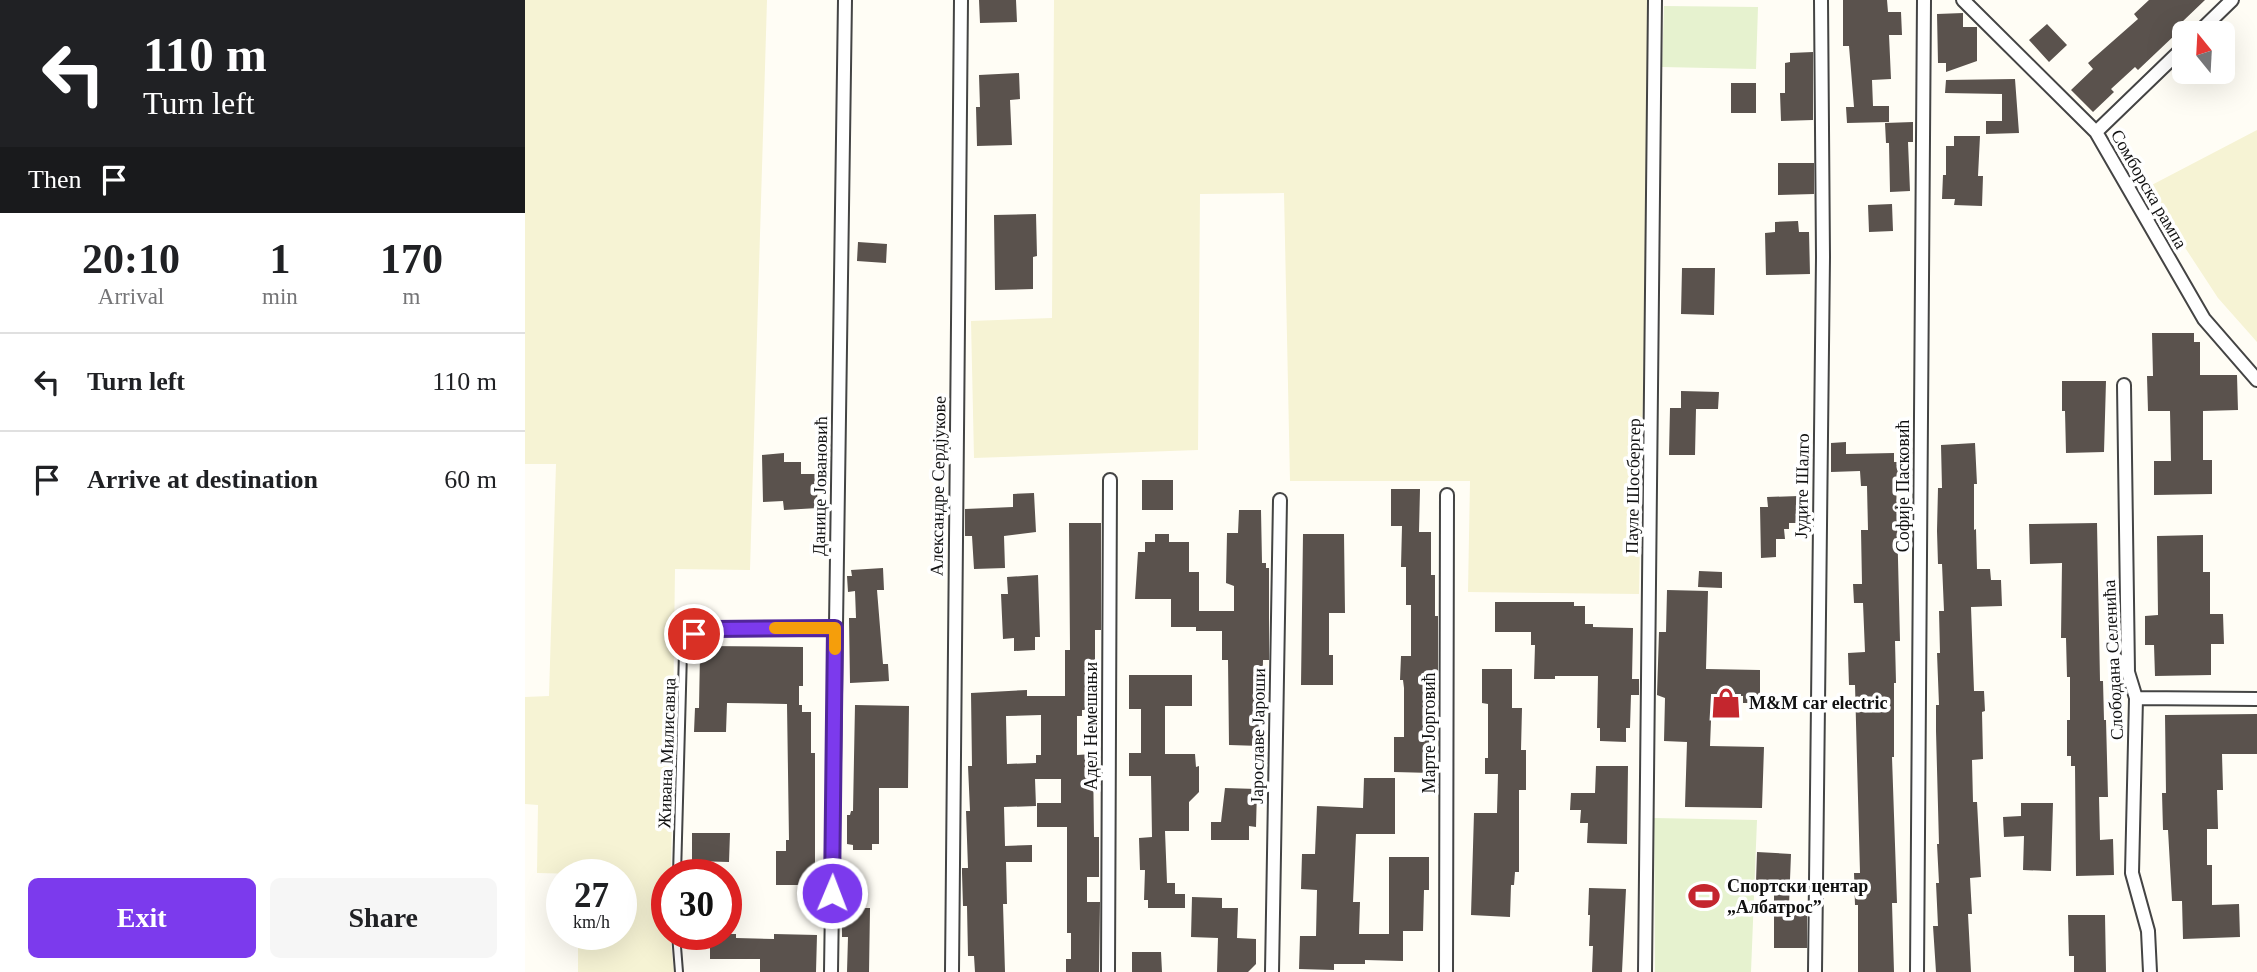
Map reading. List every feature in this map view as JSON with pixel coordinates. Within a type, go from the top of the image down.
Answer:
[{"type":"street","name":"Данице Јовановић","points":[[831,972],[845,0]]},
{"type":"street","name":"Александре Сердјукове","points":[[952,972],[961,0]]},
{"type":"street","name":"Пауле Шосбергер","points":[[1645,972],[1655,0]]},
{"type":"street","name":"Јудите Шалго","points":[[1815,972],[1816,673],[1823,257],[1821,0]]},
{"type":"street","name":"Софије Пасковић","points":[[1917,972],[1924,0]]},
{"type":"street","name":"Сомборска рампа","points":[[1963,0],[2096,132],[2204,319],[2257,380]]},
{"type":"street","points":[[2210,21],[2232,0]]},
{"type":"street","points":[[2096,132],[2172,59]]},
{"type":"street","name":"Слободана Селенића","points":[[2124,385],[2128,672],[2136,698],[2132,873],[2148,931],[2150,972]]},
{"type":"street","name":"Адел Немешањи","points":[[1108,972],[1110,480]]},
{"type":"street","name":"Марте Јорговић","points":[[1446,972],[1447,495]]},
{"type":"street","name":"Јарославе Јароши","points":[[1272,972],[1280,500]]},
{"type":"street","points":[[2136,698],[2257,699]]},
{"type":"lane","name":"Живана Милисавца","points":[[677,859],[683,652],[694,634],[713,629],[835,628]]},
{"type":"lane","points":[[677,950],[679,972]]},
{"type":"shaded area","points":[[525,0],[767,0],[750,570],[675,569],[671,859],[651,859],[651,950],[672,950],[674,972],[578,972],[578,950],[637,950],[637,859],[546,859],[546,873],[537,873],[538,805],[525,804],[525,697],[549,696],[556,464],[525,464]]},
{"type":"shaded area","points":[[1054,0],[1651,0],[1639,594],[1468,592],[1470,481],[1290,481],[1284,193],[1200,194],[1198,450],[974,458],[971,321],[1052,318]]},
{"type":"shaded area","points":[[2257,130],[2257,342],[2218,298],[2146,188]]},
{"type":"green space","points":[[1664,6],[1758,7],[1756,69],[1662,67]]},
{"type":"green space","name":"Спортски центар „Албатрос”","points":[[1654,818],[1757,820],[1751,972],[1655,972]]},
{"type":"building","points":[[979,0],[1016,0],[1017,22],[980,23]]},
{"type":"building","points":[[1843,0],[1887,0],[1888,12],[1901,12],[1902,35],[1889,35],[1891,79],[1872,80],[1873,106],[1889,106],[1889,122],[1847,123],[1846,107],[1854,107],[1849,46],[1843,46]]},
{"type":"building","points":[[2149,0],[2205,0],[2183,21],[2172,21],[2172,38],[2138,70],[2135,67],[2111,89],[2114,92],[2093,112],[2071,90],[2093,69],[2088,63],[2138,19],[2134,14]]},
{"type":"building","points":[[1963,13],[1963,27],[1977,27],[1977,61],[1946,72],[1946,63],[1938,63],[1937,14]]},
{"type":"building","points":[[2047,24],[2067,45],[2049,62],[2029,40]]},
{"type":"building","points":[[1813,52],[1813,120],[1781,121],[1780,93],[1785,93],[1785,63],[1790,62],[1790,53]]},
{"type":"building","points":[[1019,73],[1020,99],[1010,100],[1012,145],[977,146],[979,75]]},
{"type":"building","points":[[2015,79],[2019,133],[1986,134],[1986,121],[2002,121],[2002,94],[1945,93],[1946,80]]},
{"type":"building","points":[[1731,83],[1756,83],[1756,113],[1731,113]]},
{"type":"building","points":[[1913,122],[1913,142],[1908,142],[1910,191],[1890,192],[1889,143],[1886,143],[1885,123]]},
{"type":"building","points":[[1954,136],[1980,136],[1978,176],[1983,176],[1982,206],[1954,205],[1955,199],[1942,199],[1943,175],[1946,175],[1946,146],[1954,146]]},
{"type":"building","points":[[1778,163],[1814,163],[1814,194],[1778,195]]},
{"type":"building","points":[[1892,204],[1893,231],[1869,232],[1868,205]]},
{"type":"building","points":[[1036,214],[1037,256],[1033,257],[1033,289],[995,290],[994,215]]},
{"type":"building","points":[[1798,221],[1799,232],[1809,232],[1810,274],[1766,275],[1765,233],[1775,232],[1775,222]]},
{"type":"building","points":[[858,242],[887,244],[886,263],[857,261]]},
{"type":"building","points":[[1682,268],[1715,268],[1714,315],[1681,314]]},
{"type":"building","points":[[2152,333],[2194,333],[2194,342],[2200,342],[2200,375],[2237,375],[2238,410],[2203,411],[2203,460],[2212,460],[2212,494],[2154,495],[2154,461],[2171,461],[2170,411],[2148,411],[2147,376],[2153,376]]},
{"type":"building","points":[[2062,381],[2106,381],[2104,452],[2066,453]]},
{"type":"building","points":[[1681,391],[1719,392],[1718,409],[1696,409],[1695,455],[1669,455],[1670,408],[1681,408]]},
{"type":"building","points":[[1846,442],[1846,454],[1894,453],[1894,462],[1898,462],[1899,478],[1896,478],[1900,641],[1895,641],[1892,757],[1897,903],[1892,903],[1894,972],[1858,972],[1858,905],[1855,905],[1854,873],[1860,873],[1855,685],[1849,685],[1848,653],[1865,652],[1863,603],[1854,603],[1853,584],[1862,584],[1861,530],[1868,530],[1867,486],[1861,486],[1860,471],[1831,472],[1831,443]]},
{"type":"building","points":[[1975,443],[1977,484],[1974,484],[1974,530],[1976,529],[1977,569],[1990,569],[1991,580],[2001,580],[2002,606],[1971,607],[1974,691],[1984,691],[1985,711],[1982,712],[1983,759],[1972,760],[1973,802],[1977,802],[1981,877],[1970,878],[1972,914],[1968,914],[1971,972],[1936,972],[1933,926],[1938,926],[1936,883],[1939,883],[1937,653],[1940,653],[1939,611],[1944,611],[1942,564],[1938,564],[1937,531],[1938,488],[1942,488],[1941,445]]},
{"type":"building","points":[[784,453],[784,462],[801,462],[801,474],[816,474],[818,508],[784,510],[783,501],[763,502],[762,455]]},
{"type":"building","points":[[1142,480],[1173,480],[1173,510],[1142,510]]},
{"type":"building","points":[[1391,489],[1420,489],[1419,532],[1431,532],[1431,575],[1435,575],[1435,616],[1438,616],[1438,691],[1433,773],[1394,772],[1394,737],[1404,737],[1401,656],[1411,656],[1411,605],[1406,605],[1406,567],[1401,567],[1402,526],[1391,526]]},
{"type":"building","points":[[1034,493],[1036,532],[1004,536],[1005,568],[974,569],[972,536],[965,536],[965,509],[1013,507],[1013,494]]},
{"type":"building","points":[[1799,496],[1800,523],[1789,523],[1789,529],[1784,529],[1785,539],[1776,539],[1776,557],[1761,558],[1760,507],[1768,507],[1767,497]]},
{"type":"building","points":[[1239,510],[1261,510],[1262,563],[1266,563],[1266,568],[1269,568],[1269,660],[1263,660],[1261,746],[1229,745],[1228,660],[1222,660],[1222,631],[1171,627],[1171,599],[1135,599],[1138,552],[1145,552],[1145,542],[1155,542],[1155,534],[1169,534],[1169,542],[1189,542],[1189,572],[1199,572],[1199,611],[1234,611],[1234,586],[1226,583],[1227,533],[1238,533]]},
{"type":"building","points":[[1069,523],[1101,523],[1101,630],[1095,630],[1095,696],[1100,696],[1100,710],[1082,710],[1082,716],[1077,716],[1077,755],[1093,754],[1094,837],[1099,837],[1099,877],[1087,877],[1087,902],[1100,902],[1099,972],[1066,972],[1066,959],[1071,959],[1071,933],[1067,933],[1067,827],[1037,827],[1037,803],[1061,803],[1061,779],[1035,779],[1036,806],[1004,807],[1005,846],[1032,845],[1032,862],[1006,862],[1007,904],[1003,904],[1005,972],[975,972],[974,956],[968,956],[967,906],[963,906],[962,873],[962,868],[968,868],[966,811],[970,811],[968,766],[972,766],[971,693],[1027,690],[1027,696],[1065,696],[1065,650],[1070,650]],"holes":[[[1041,715],[1041,755],[1036,755],[1036,763],[1007,764],[1006,716]]]},
{"type":"building","points":[[2097,523],[2100,681],[2103,681],[2106,720],[2108,797],[2099,797],[2100,840],[2113,839],[2114,875],[2076,876],[2075,766],[2071,766],[2071,756],[2067,756],[2070,677],[2067,677],[2066,638],[2061,638],[2062,563],[2030,564],[2029,524]]},
{"type":"building","points":[[1303,534],[1344,534],[1345,613],[1329,613],[1329,655],[1333,655],[1333,685],[1301,685]]},
{"type":"building","points":[[2203,535],[2203,572],[2210,572],[2210,614],[2223,614],[2224,644],[2211,644],[2211,675],[2155,676],[2154,645],[2145,645],[2145,616],[2158,615],[2157,536]]},
{"type":"building","points":[[883,568],[884,590],[877,590],[883,664],[888,664],[889,681],[850,683],[849,618],[856,618],[855,591],[848,592],[847,576],[852,576],[851,570]]},
{"type":"building","points":[[1699,571],[1722,572],[1722,588],[1698,587]]},
{"type":"building","points":[[1038,575],[1040,637],[1035,637],[1035,650],[1014,651],[1014,638],[1003,639],[1001,594],[1008,594],[1007,577]]},
{"type":"building","points":[[1667,590],[1708,591],[1706,669],[1760,670],[1760,703],[1743,703],[1743,696],[1712,695],[1710,746],[1764,747],[1762,808],[1685,807],[1687,742],[1664,741],[1665,698],[1657,695],[1659,632],[1666,632]]},
{"type":"building","points":[[1495,602],[1574,602],[1574,606],[1585,606],[1585,624],[1593,624],[1593,627],[1633,628],[1632,679],[1639,679],[1639,695],[1631,695],[1630,728],[1626,728],[1626,742],[1600,741],[1600,728],[1597,728],[1598,676],[1534,679],[1535,645],[1531,645],[1531,632],[1495,632]]},
{"type":"building","points":[[706,646],[803,647],[803,686],[799,686],[799,705],[802,705],[802,712],[811,712],[811,753],[815,753],[815,885],[776,885],[776,851],[786,851],[786,840],[789,840],[787,704],[727,703],[726,732],[694,732],[695,708],[699,708],[700,653]]},
{"type":"building","points":[[1482,669],[1512,669],[1512,708],[1522,708],[1521,750],[1526,750],[1526,790],[1519,790],[1519,872],[1515,872],[1514,885],[1511,885],[1510,917],[1471,915],[1474,813],[1497,813],[1498,774],[1485,774],[1485,758],[1488,758],[1488,704],[1482,703]]},
{"type":"building","points":[[1129,675],[1192,675],[1192,706],[1165,706],[1165,754],[1195,754],[1196,767],[1199,766],[1199,792],[1189,802],[1189,831],[1165,831],[1167,883],[1175,883],[1175,894],[1185,894],[1185,908],[1148,908],[1148,900],[1144,900],[1145,870],[1140,870],[1139,838],[1152,837],[1151,776],[1129,776],[1129,753],[1141,753],[1141,709],[1129,709]]},
{"type":"building","points":[[855,705],[909,706],[908,788],[879,788],[879,844],[872,844],[872,850],[853,850],[853,845],[847,844],[847,815],[853,811]]},
{"type":"building","points":[[2257,714],[2257,754],[2222,754],[2223,790],[2217,790],[2218,829],[2207,829],[2207,865],[2212,865],[2212,905],[2239,904],[2240,937],[2183,939],[2182,901],[2172,901],[2168,830],[2163,830],[2162,793],[2166,793],[2165,715]]},
{"type":"building","points":[[1596,766],[1628,766],[1627,844],[1587,843],[1588,823],[1580,823],[1581,810],[1570,810],[1571,793],[1595,793]]},
{"type":"building","points":[[1364,778],[1395,778],[1395,834],[1356,834],[1353,902],[1360,902],[1359,934],[1389,934],[1389,857],[1429,857],[1429,890],[1424,890],[1423,931],[1403,931],[1403,961],[1365,960],[1365,964],[1334,964],[1334,970],[1299,969],[1300,936],[1316,936],[1317,890],[1301,889],[1302,854],[1315,854],[1317,806],[1363,808]]},
{"type":"building","points":[[1225,788],[1257,789],[1256,827],[1249,826],[1249,840],[1211,840],[1211,822],[1221,822]]},
{"type":"building","points":[[2021,803],[2053,803],[2051,871],[2023,870],[2024,836],[2004,837],[2003,817],[2021,816]]},
{"type":"building","points":[[692,833],[730,833],[729,859],[692,859]]},
{"type":"building","points":[[1757,852],[1791,854],[1789,905],[1807,905],[1807,948],[1774,948],[1774,883],[1756,882]]},
{"type":"building","points":[[1589,888],[1626,889],[1622,972],[1592,972]]},
{"type":"building","points":[[1192,897],[1222,898],[1222,908],[1238,908],[1237,938],[1256,939],[1256,964],[1248,972],[1217,972],[1218,938],[1191,937]]},
{"type":"building","points":[[842,908],[870,908],[869,972],[847,972],[848,937],[842,937]]},
{"type":"building","points":[[2068,915],[2105,915],[2106,972],[2074,972],[2074,956],[2069,956]]},
{"type":"building","points":[[774,934],[817,935],[816,972],[760,972],[760,959],[710,959],[710,950],[742,950],[742,938],[774,939]]},
{"type":"building","points":[[1132,952],[1161,952],[1162,972],[1132,972]]},
{"type":"slow traffic","points":[[775,628],[835,628],[835,649]]},
{"type":"place","name":"M&M car electric","points":[[1726,703]]},
{"type":"place","name":"Спортски центар „Албатрос”","points":[[1704,896]]},
{"type":"route","points":[[694,634],[713,629],[835,628],[832,893]]}]
